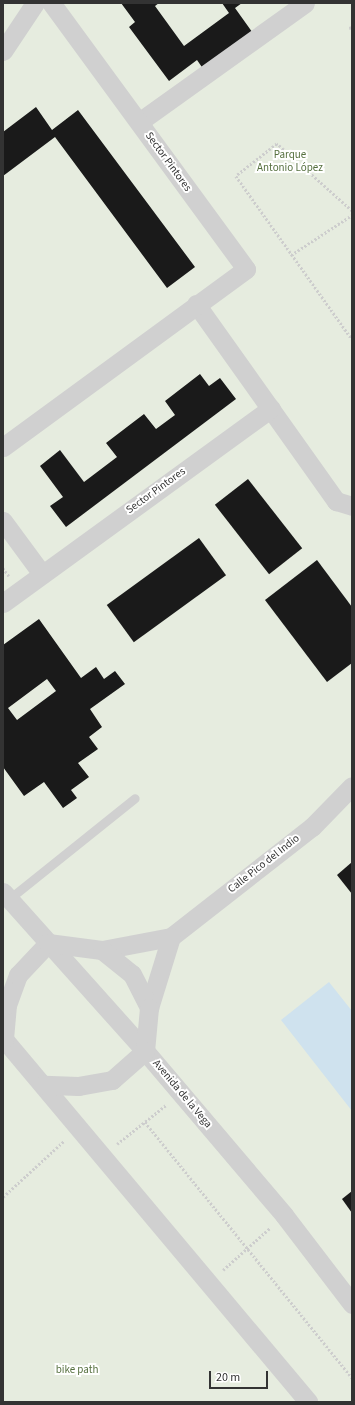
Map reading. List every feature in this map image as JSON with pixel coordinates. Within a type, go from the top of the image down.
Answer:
[{"type":"street","points":[[3,50],[35,3]]},
{"type":"street","name":"Sector Pintores","points":[[3,447],[196,304],[246,269],[51,3]]},
{"type":"street","name":"Sector Pintores","points":[[139,122],[305,3]]},
{"type":"street","points":[[196,304],[336,501],[352,506]]},
{"type":"street","name":"Sector Pintores","points":[[3,602],[271,408]]},
{"type":"street","points":[[3,521],[42,574]]},
{"type":"street","name":"Calle Pico del Indio","points":[[102,950],[171,937],[312,827],[352,786]]},
{"type":"street","name":"Avenida de la Vega","points":[[6,896],[146,1051],[284,1216],[352,1304]]},
{"type":"street","points":[[44,1085],[78,1086],[112,1080],[146,1051],[149,1008],[171,937]]},
{"type":"street","points":[[149,1008],[132,974],[102,950],[48,943],[18,975],[7,1005],[3,1039],[44,1085],[210,1282],[308,1402]]},
{"type":"lane","points":[[6,896],[135,798]]},
{"type":"path","points":[[352,212],[277,144],[236,176],[290,255],[352,339]]},
{"type":"path","points":[[290,255],[352,215]]},
{"type":"path","points":[[102,1155],[181,1093]]},
{"type":"path","points":[[145,1122],[352,1378]]},
{"type":"path","points":[[3,1197],[79,1127]]},
{"type":"path","points":[[210,1282],[284,1216]]},
{"type":"green space","points":[[3,3],[352,3],[352,1402],[3,1402]]},
{"type":"water","points":[[329,982],[352,1011],[352,1111],[281,1020]]},
{"type":"building","points":[[121,3],[159,3],[155,6],[184,46],[229,13],[222,3],[242,3],[235,8],[255,36],[206,73],[197,60],[169,81],[129,27],[135,22]]},
{"type":"building","points":[[36,107],[52,130],[78,110],[195,267],[167,288],[55,137],[3,176],[3,132]]},
{"type":"building","points":[[200,374],[209,386],[220,378],[236,399],[66,527],[50,506],[63,497],[40,466],[60,450],[84,482],[117,457],[106,443],[144,414],[156,429],[175,415],[165,401]]},
{"type":"building","points":[[248,479],[302,548],[269,574],[215,505]]},
{"type":"building","points":[[199,538],[226,575],[134,642],[107,605]]},
{"type":"building","points":[[317,560],[352,607],[352,663],[327,682],[265,600]]},
{"type":"building","points":[[39,619],[81,678],[96,667],[104,679],[115,671],[125,684],[90,709],[102,727],[89,737],[98,749],[78,763],[89,777],[71,790],[77,798],[63,808],[44,782],[24,796],[3,767],[3,645]],"holes":[[[47,679],[56,691],[17,720],[8,708]]]},
{"type":"building","points":[[352,862],[352,894],[337,875]]},
{"type":"building","points":[[352,1191],[352,1213],[342,1199]]},
{"type":"park label","name":"Parque Antonio López","points":[[290,162]]},
{"type":"park label","name":"bike path","points":[[77,1370]]}]
